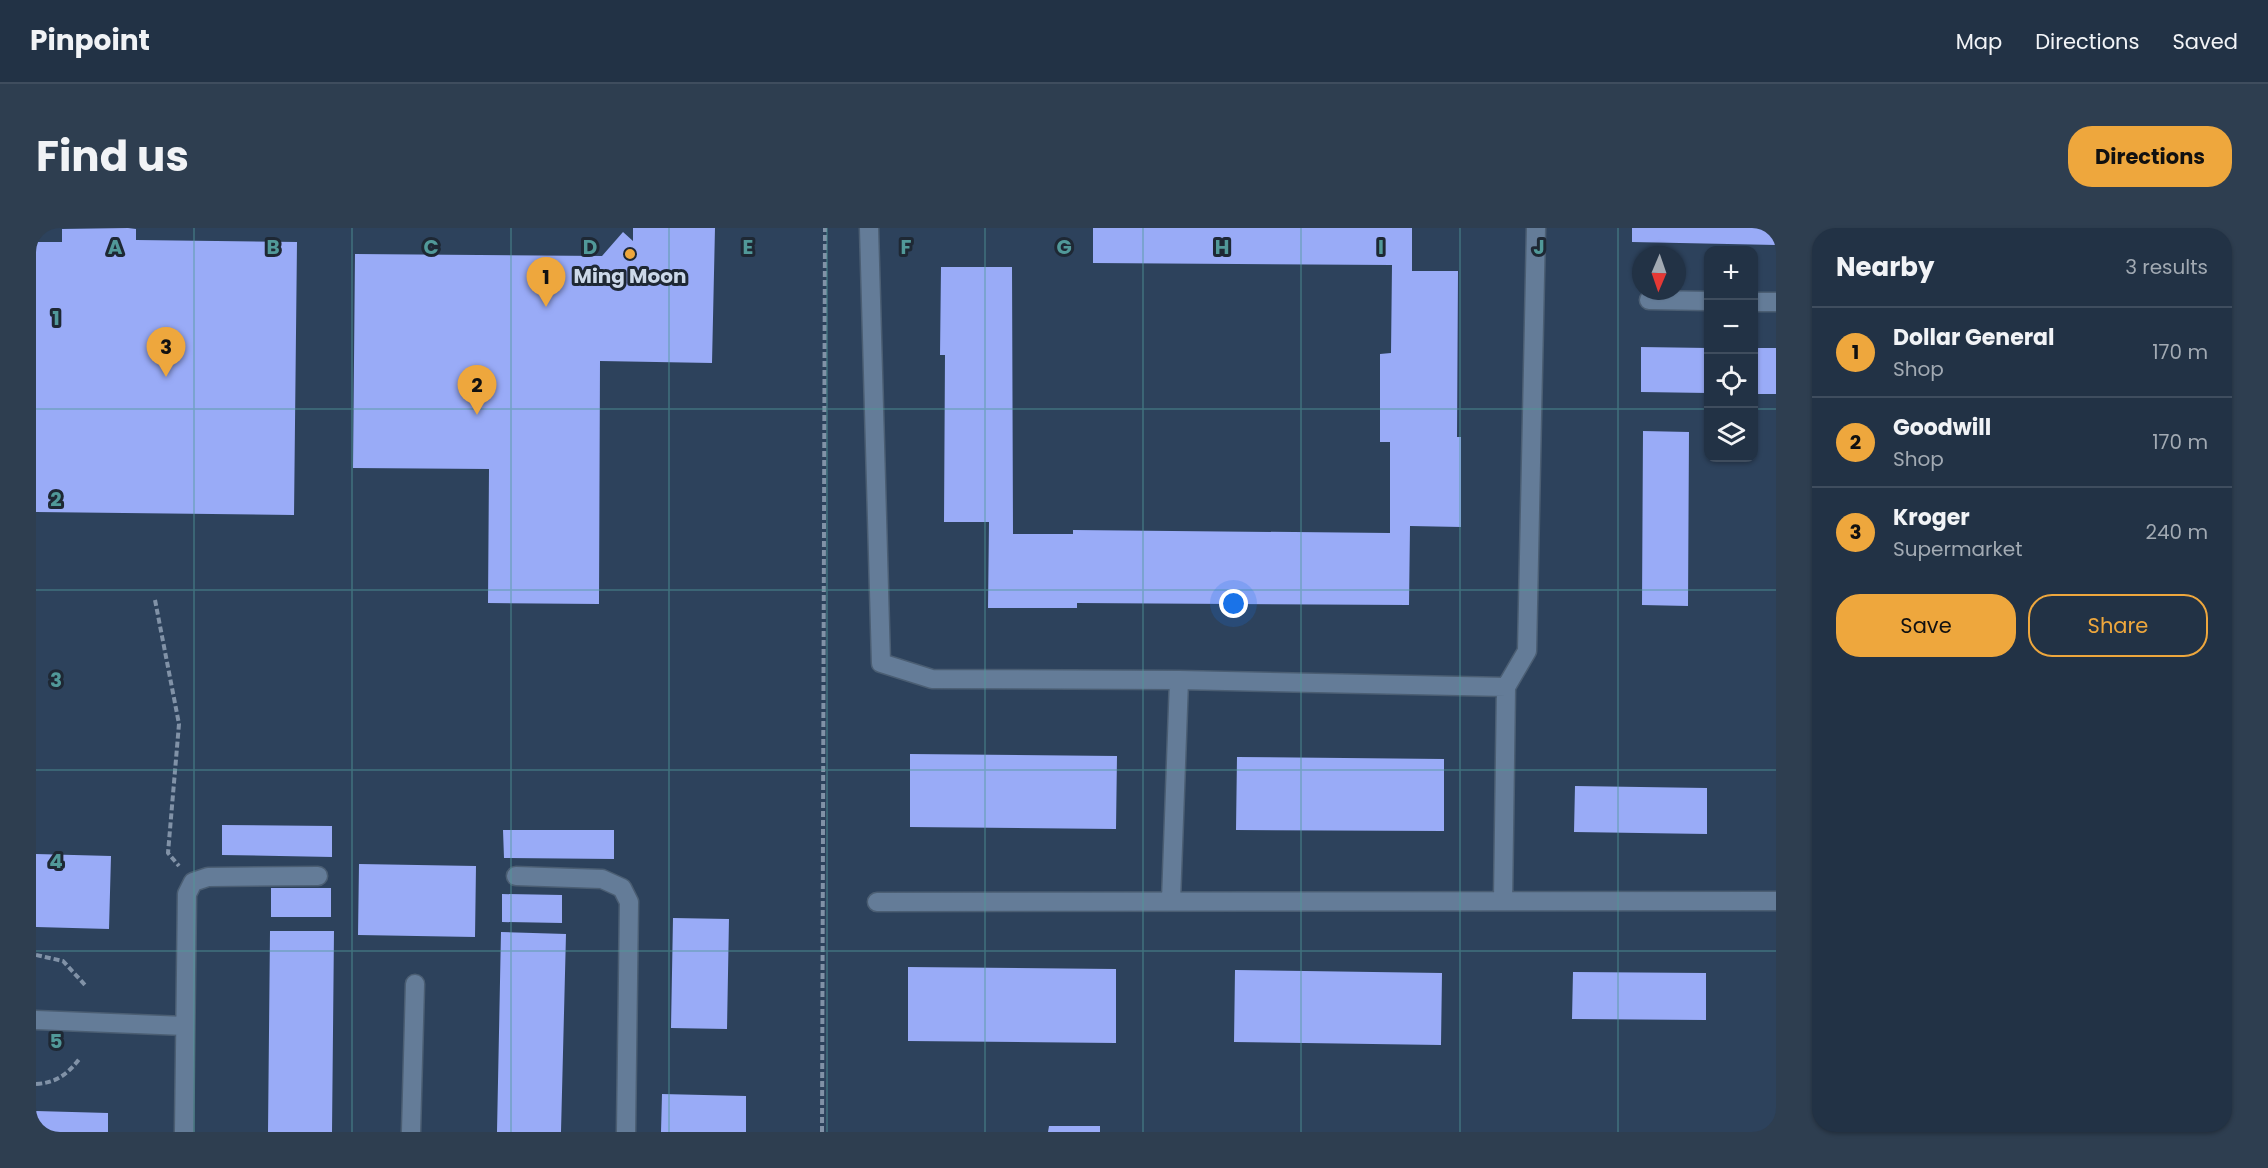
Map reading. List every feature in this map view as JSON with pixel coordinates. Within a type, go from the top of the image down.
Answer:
[{"type":"lane","points":[[869,228],[881,663],[932,679],[1179,680],[1506,687]]},
{"type":"lane","points":[[1503,901],[1506,687],[1527,651],[1536,228]]},
{"type":"lane","points":[[1649,300],[1704,301]]},
{"type":"lane","points":[[1758,302],[1776,302]]},
{"type":"lane","points":[[1171,901],[1179,680]]},
{"type":"lane","points":[[184,1132],[187,894],[193,882],[208,877],[318,876]]},
{"type":"lane","points":[[516,876],[602,879],[622,888],[629,902],[626,1132]]},
{"type":"lane","points":[[877,902],[1776,901]]},
{"type":"lane","points":[[411,1132],[414,984]]},
{"type":"lane","points":[[36,1020],[185,1026]]},
{"type":"path","points":[[822,1132],[825,228]]},
{"type":"path","points":[[155,600],[180,724],[168,852],[193,882]]},
{"type":"path","points":[[36,955],[63,961],[85,986]]},
{"type":"path","points":[[36,1084],[60,1079],[80,1058]]},
{"type":"building","points":[[633,228],[715,228],[712,363],[600,361],[599,604],[488,603],[489,469],[353,468],[355,254],[602,256],[623,232],[633,241]]},
{"type":"building","points":[[1093,228],[1412,228],[1412,271],[1458,271],[1457,437],[1461,437],[1461,527],[1410,526],[1409,605],[1077,603],[1077,608],[988,608],[989,522],[944,522],[945,355],[940,355],[941,267],[1012,267],[1013,534],[1073,534],[1073,530],[1390,533],[1390,442],[1380,442],[1380,354],[1391,353],[1392,265],[1093,263]]},
{"type":"building","points":[[1632,228],[1776,228],[1776,245],[1632,242]]},
{"type":"building","points":[[62,229],[136,229],[136,240],[297,242],[294,515],[36,512],[36,242],[62,242]]},
{"type":"building","points":[[1641,347],[1704,348],[1704,393],[1641,392]]},
{"type":"building","points":[[1758,348],[1776,348],[1776,394],[1758,394]]},
{"type":"building","points":[[1643,431],[1689,432],[1688,606],[1642,605]]},
{"type":"building","points":[[910,754],[1117,756],[1116,829],[910,827]]},
{"type":"building","points":[[1237,757],[1444,759],[1444,831],[1236,830]]},
{"type":"building","points":[[1575,786],[1707,788],[1707,834],[1574,832]]},
{"type":"building","points":[[222,825],[332,826],[332,857],[222,855]]},
{"type":"building","points":[[503,830],[614,830],[614,859],[504,858]]},
{"type":"building","points":[[36,854],[111,856],[109,929],[36,927]]},
{"type":"building","points":[[359,864],[476,866],[475,937],[358,935]]},
{"type":"building","points":[[271,888],[331,888],[331,917],[271,917]]},
{"type":"building","points":[[502,894],[562,895],[562,923],[502,922]]},
{"type":"building","points":[[673,918],[729,919],[727,1029],[671,1028]]},
{"type":"building","points":[[270,931],[334,931],[332,1132],[268,1132]]},
{"type":"building","points":[[501,932],[566,934],[561,1132],[497,1132]]},
{"type":"building","points":[[908,967],[1116,969],[1116,1043],[908,1041]]},
{"type":"building","points":[[1235,970],[1442,973],[1441,1045],[1234,1042]]},
{"type":"building","points":[[1573,972],[1706,973],[1706,1020],[1572,1019]]},
{"type":"building","points":[[662,1094],[746,1096],[746,1132],[661,1132]]},
{"type":"building","points":[[36,1111],[108,1113],[108,1132],[36,1132]]},
{"type":"building","points":[[1049,1126],[1100,1126],[1100,1132],[1048,1132]]},
{"type":"place","name":"Ming Moon","points":[[630,254]]},
{"type":"place","name":"Dollar General","points":[[546,307]]},
{"type":"place","name":"Kroger","points":[[166,377]]},
{"type":"place","name":"Goodwill","points":[[477,415]]}]
